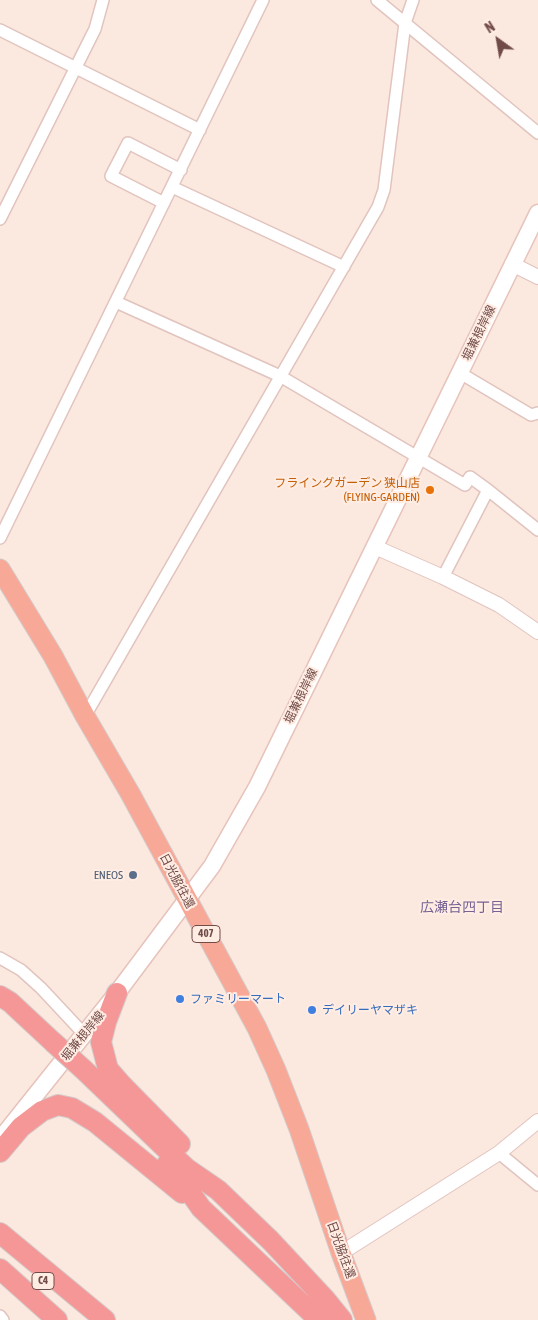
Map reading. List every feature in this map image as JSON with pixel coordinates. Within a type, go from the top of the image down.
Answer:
[{"type":"highway","name":"日光脇往還","points":[[0,569],[53,656],[238,992],[276,1070],[299,1129],[366,1320]]},
{"type":"highway","points":[[117,993],[101,1042],[108,1069],[194,1157],[218,1190],[270,1241],[325,1299],[342,1320]]},
{"type":"highway","points":[[0,996],[10,1002],[50,1046],[79,1073],[186,1168],[218,1190]]},
{"type":"highway","points":[[0,1009],[50,1046]]},
{"type":"highway","points":[[79,1073],[178,1175],[202,1208]]},
{"type":"highway","points":[[0,1152],[21,1127],[42,1111],[58,1106],[72,1108],[94,1122],[171,1186],[202,1208],[319,1320]]},
{"type":"highway","points":[[0,1132],[16,1119]]},
{"type":"highway","points":[[0,1233],[105,1320]]},
{"type":"highway","name":"C4","points":[[0,1242],[84,1320]]},
{"type":"highway","points":[[0,1269],[35,1320]]},
{"type":"highway","name":"C4","points":[[0,1269],[57,1320]]},
{"type":"main road","name":"堀兼根岸線","points":[[0,1140],[117,993],[212,866],[256,787],[538,213]]},
{"type":"street","points":[[0,219],[94,29],[103,0]]},
{"type":"street","points":[[0,538],[263,0]]},
{"type":"street","points":[[377,0],[538,133]]},
{"type":"street","points":[[85,716],[378,207],[384,190],[405,23],[412,0]]},
{"type":"street","points":[[0,30],[200,130]]},
{"type":"street","points":[[164,202],[111,176],[128,143],[181,170]]},
{"type":"street","points":[[172,187],[344,267]]},
{"type":"street","points":[[512,264],[538,277]]},
{"type":"street","points":[[116,302],[280,376],[466,485],[470,477],[538,530]]},
{"type":"street","points":[[460,373],[532,416],[538,414]]},
{"type":"street","points":[[444,577],[488,490]]},
{"type":"street","points":[[375,547],[444,577],[499,605],[538,632]]},
{"type":"street","points":[[0,958],[21,970],[41,988],[84,1034]]},
{"type":"street","points":[[341,1253],[499,1153],[538,1121]]},
{"type":"street","points":[[499,1153],[538,1185]]},
{"type":"street","points":[[0,1316],[3,1320]]},
{"type":"place","name":"フライングガーデン 狭山店 (FLYING-GARDEN)","points":[[430,490]]},
{"type":"place","name":"ENEOS","points":[[133,875]]},
{"type":"place","name":"ファミリーマート","points":[[180,999]]},
{"type":"place","name":"デイリーヤマザキ","points":[[312,1010]]},
{"type":"district","name":"広瀬台四丁目","points":[[462,908]]}]
